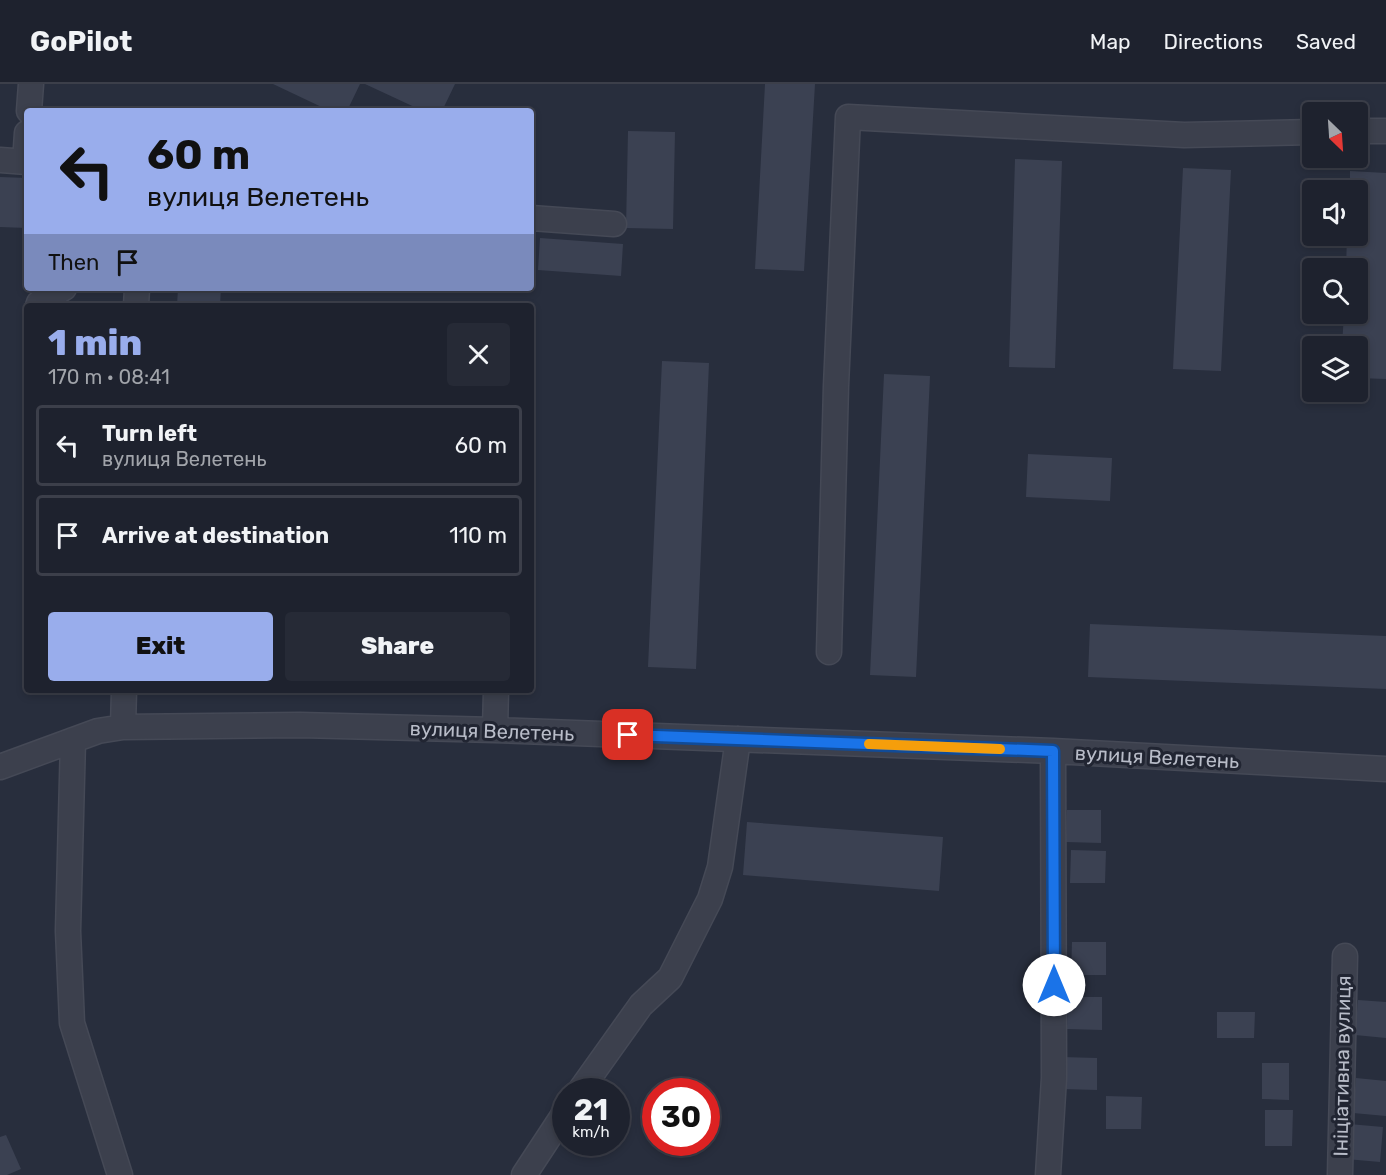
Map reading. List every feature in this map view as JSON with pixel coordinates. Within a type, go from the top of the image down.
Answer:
[{"type":"street","points":[[29,108],[31,84]]},
{"type":"street","points":[[829,652],[836,386],[848,117],[1184,135],[1302,132]]},
{"type":"street","points":[[1368,131],[1386,131]]},
{"type":"street","points":[[0,160],[24,162]]},
{"type":"street","points":[[534,218],[614,224]]},
{"type":"street","points":[[39,303],[59,291]]},
{"type":"street","points":[[123,727],[124,693]]},
{"type":"street","points":[[495,730],[496,693]]},
{"type":"street","name":"вулиця Велетень","points":[[0,767],[99,731],[123,727],[300,725],[1053,751],[1386,769]]},
{"type":"street","points":[[589,1078],[641,1005],[670,978],[710,899],[720,867],[738,739]]},
{"type":"street","points":[[73,740],[68,931],[72,1023],[120,1175]]},
{"type":"street","points":[[1048,1175],[1054,1078],[1053,751]]},
{"type":"street","name":"Ініціативна вулиця","points":[[1340,1175],[1345,956]]},
{"type":"street","points":[[524,1175],[552,1132]]},
{"type":"building","points":[[273,84],[360,84],[348,108],[324,108]]},
{"type":"building","points":[[365,84],[455,84],[443,108],[417,108]]},
{"type":"building","points":[[765,84],[815,84],[804,271],[755,269]]},
{"type":"building","points":[[628,131],[675,132],[673,229],[626,228]]},
{"type":"building","points":[[1015,159],[1062,161],[1055,368],[1009,367]]},
{"type":"building","points":[[1183,168],[1231,170],[1221,371],[1173,369]]},
{"type":"building","points":[[1350,171],[1386,173],[1386,379],[1368,378],[1368,336],[1343,336],[1343,324],[1368,324],[1368,258],[1346,258],[1347,246],[1368,246],[1368,180],[1350,180]]},
{"type":"building","points":[[0,177],[24,178],[24,228],[0,227]]},
{"type":"building","points":[[540,238],[623,244],[621,276],[538,270]]},
{"type":"building","points":[[178,291],[221,291],[220,303],[177,303]]},
{"type":"building","points":[[662,361],[709,363],[696,669],[648,667]]},
{"type":"building","points":[[884,374],[930,376],[916,677],[870,675]]},
{"type":"building","points":[[1028,454],[1112,458],[1110,501],[1026,497]]},
{"type":"building","points":[[1090,624],[1386,636],[1386,689],[1088,677]]},
{"type":"building","points":[[1067,810],[1101,810],[1101,843],[1066,842]]},
{"type":"building","points":[[747,822],[943,837],[939,891],[743,875]]},
{"type":"building","points":[[1071,850],[1106,851],[1105,883],[1070,883]]},
{"type":"building","points":[[1072,942],[1106,942],[1106,975],[1071,975]]},
{"type":"building","points":[[1068,997],[1102,997],[1102,1030],[1067,1029]]},
{"type":"building","points":[[1358,1000],[1386,1002],[1386,1038],[1355,1035]]},
{"type":"building","points":[[1217,1012],[1255,1012],[1254,1038],[1217,1038]]},
{"type":"building","points":[[1062,1057],[1097,1058],[1097,1090],[1062,1089]]},
{"type":"building","points":[[1262,1063],[1289,1063],[1289,1100],[1262,1099]]},
{"type":"building","points":[[1356,1078],[1386,1081],[1386,1116],[1353,1113]]},
{"type":"building","points":[[1106,1096],[1142,1097],[1141,1129],[1106,1129]]},
{"type":"building","points":[[1265,1110],[1293,1110],[1292,1146],[1265,1146]]},
{"type":"building","points":[[1349,1124],[1383,1127],[1380,1162],[1346,1159]]},
{"type":"building","points":[[6,1135],[21,1169],[7,1175],[0,1175],[0,1137]]},
{"type":"slow traffic","points":[[869,744],[1000,749]]},
{"type":"route","points":[[628,735],[1053,751],[1054,985]]}]
